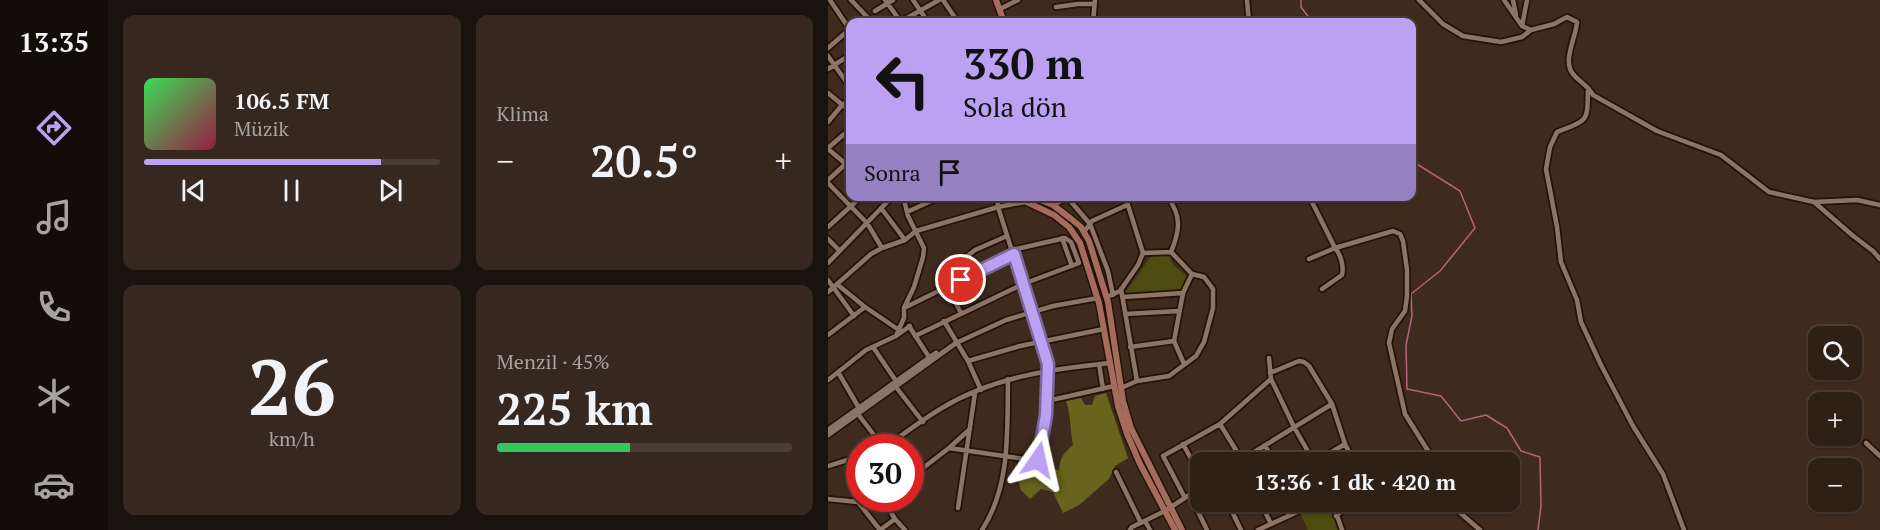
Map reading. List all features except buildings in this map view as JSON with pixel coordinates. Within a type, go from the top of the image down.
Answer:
[{"type":"main road","points":[[996,0],[1003,18]]},
{"type":"main road","points":[[1031,201],[1069,227],[1080,243],[1098,298],[1110,363],[1131,428],[1175,530]]},
{"type":"main road","points":[[1035,201],[1053,206],[1070,218],[1084,232],[1089,241],[1110,296],[1118,387]]},
{"type":"main road","points":[[1167,509],[1182,530]]},
{"type":"street","points":[[830,0],[846,24]]},
{"type":"street","points":[[851,0],[867,16],[864,18]]},
{"type":"street","points":[[876,11],[886,2],[893,0]]},
{"type":"street","points":[[913,0],[925,18]]},
{"type":"street","points":[[907,18],[941,0],[955,18]]},
{"type":"street","points":[[1247,0],[1249,18]]},
{"type":"street","points":[[1504,0],[1522,26],[1531,30]]},
{"type":"street","points":[[1513,0],[1517,19]]},
{"type":"street","points":[[1522,26],[1527,0]]},
{"type":"street","points":[[1000,9],[1015,1]]},
{"type":"street","points":[[1420,1],[1443,24],[1462,36],[1501,42],[1522,37],[1531,30],[1554,24],[1568,16],[1577,22],[1577,32],[1568,62],[1572,74],[1588,86],[1593,95],[1629,117],[1657,131],[1720,155],[1769,192],[1814,202],[1857,200],[1880,205]]},
{"type":"street","points":[[886,2],[898,18]]},
{"type":"street","points":[[1056,7],[1095,2],[1093,18]]},
{"type":"street","points":[[828,48],[846,33]]},
{"type":"street","points":[[828,56],[846,81]]},
{"type":"street","points":[[828,69],[846,57]]},
{"type":"street","points":[[1588,86],[1587,114],[1582,123],[1557,132],[1550,147],[1546,169],[1557,227],[1560,262],[1577,300],[1581,322],[1596,355],[1633,426],[1664,474],[1684,530]]},
{"type":"street","points":[[828,93],[846,108]]},
{"type":"street","points":[[828,122],[846,102]]},
{"type":"street","points":[[846,132],[828,148],[846,161]]},
{"type":"street","points":[[846,164],[828,182],[867,223],[882,248]]},
{"type":"street","points":[[828,227],[857,201]]},
{"type":"street","points":[[828,263],[888,201]]},
{"type":"street","points":[[896,336],[904,318],[904,308],[914,287],[924,248],[904,201]]},
{"type":"street","points":[[907,212],[931,201]]},
{"type":"street","points":[[949,448],[1038,460],[1047,401],[1048,369],[997,201]]},
{"type":"street","points":[[828,292],[871,254],[905,240],[916,231],[1020,201]]},
{"type":"street","points":[[1053,206],[1061,201]]},
{"type":"street","points":[[1071,201],[1090,224],[1108,271],[1110,296],[1121,289],[1138,265],[1143,253],[1125,201]]},
{"type":"street","points":[[1170,201],[1176,209],[1178,230],[1171,252]]},
{"type":"street","points":[[1312,201],[1335,248],[1340,253],[1343,272],[1336,280],[1322,289]]},
{"type":"street","points":[[1814,202],[1880,259]]},
{"type":"street","points":[[1084,232],[1092,221],[1127,205]]},
{"type":"street","points":[[881,208],[905,240]]},
{"type":"street","points":[[1309,259],[1335,248],[1393,231],[1400,234],[1407,270],[1405,311],[1392,328],[1389,343],[1405,414],[1429,452]]},
{"type":"street","points":[[957,264],[975,249],[1007,236]]},
{"type":"street","points":[[904,308],[1013,252],[1062,238],[1071,242],[1079,263],[1023,284],[915,336]]},
{"type":"street","points":[[828,239],[840,251]]},
{"type":"street","points":[[1047,401],[1169,376],[1196,356],[1204,342],[1213,308],[1212,285],[1204,277],[1192,274],[1171,252],[1143,253]]},
{"type":"street","points":[[1184,364],[1174,341],[1183,294],[1192,274]]},
{"type":"street","points":[[828,280],[899,330]]},
{"type":"street","points":[[836,286],[854,316]]},
{"type":"street","points":[[947,287],[961,314]]},
{"type":"street","points":[[1121,289],[1137,381]]},
{"type":"street","points":[[1123,297],[1183,294]]},
{"type":"street","points":[[828,435],[896,384],[956,344],[1006,320],[1098,298]]},
{"type":"street","points":[[828,335],[865,307]]},
{"type":"street","points":[[1125,314],[1179,311]]},
{"type":"street","points":[[904,318],[929,357]]},
{"type":"street","points":[[944,321],[968,361],[981,390]]},
{"type":"street","points":[[828,380],[873,347],[910,326]]},
{"type":"street","points":[[968,361],[997,351],[1104,330]]},
{"type":"street","points":[[1130,347],[1174,341]]},
{"type":"street","points":[[896,384],[929,357],[951,344],[956,344]]},
{"type":"street","points":[[873,347],[923,422]]},
{"type":"street","points":[[1269,358],[1271,376],[1294,427],[1308,452]]},
{"type":"street","points":[[1207,530],[1163,456],[1220,424],[1271,376],[1299,362],[1310,366],[1332,404],[1349,452]]},
{"type":"street","points":[[904,434],[941,408],[1008,380],[1048,369],[1110,363]]},
{"type":"street","points":[[1099,364],[1103,389]]},
{"type":"street","points":[[838,372],[859,411],[875,434]]},
{"type":"street","points":[[982,530],[998,500],[1006,457],[1008,380]]},
{"type":"street","points":[[958,508],[975,393]]},
{"type":"street","points":[[1254,452],[1332,404]]},
{"type":"street","points":[[828,430],[859,411]]},
{"type":"street","points":[[1220,424],[1236,452]]},
{"type":"street","points":[[924,467],[970,429]]},
{"type":"street","points":[[1866,443],[1880,456]]},
{"type":"street","points":[[1183,444],[1190,457]]},
{"type":"street","points":[[1331,452],[1345,444]]},
{"type":"street","points":[[1265,445],[1269,452]]},
{"type":"street","points":[[828,466],[846,460]]},
{"type":"street","points":[[1116,472],[1143,522],[1150,530]]},
{"type":"street","points":[[1131,530],[1190,494]]},
{"type":"street","points":[[828,499],[846,501]]},
{"type":"street","points":[[866,512],[880,530],[894,519]]},
{"type":"street","points":[[891,512],[894,519],[905,530]]},
{"type":"street","points":[[1232,512],[1240,530]]},
{"type":"street","points":[[1265,512],[1271,524]]},
{"type":"street","points":[[1258,530],[1297,512]]},
{"type":"street","points":[[1335,512],[1342,530]]},
{"type":"street","points":[[1336,516],[1341,512]]},
{"type":"street","points":[[1459,512],[1480,530]]},
{"type":"shaded area","points":[[1151,256],[1170,256],[1173,264],[1185,274],[1186,278],[1180,292],[1128,295],[1125,293]]},
{"type":"shaded area","points":[[1106,393],[1128,458],[1115,466],[1109,479],[1079,505],[1063,513],[1053,492],[1041,489],[1030,499],[1021,490],[1016,474],[1033,474],[1044,467],[1059,470],[1063,456],[1073,445],[1066,401],[1081,398],[1085,405],[1092,405],[1095,396]]},
{"type":"shaded area","points":[[1334,512],[1344,530],[1306,530],[1308,529],[1300,513]]},
{"type":"waterway","points":[[1301,0],[1301,7],[1309,18]]},
{"type":"waterway","points":[[1416,164],[1460,191],[1475,228],[1440,271],[1411,294],[1412,316],[1406,345],[1407,389],[1441,396],[1461,421],[1486,415],[1507,428],[1521,451],[1540,457],[1541,506],[1538,530]]},
{"type":"route","points":[[961,280],[1014,254],[1048,364],[1048,396],[1038,460]]}]
